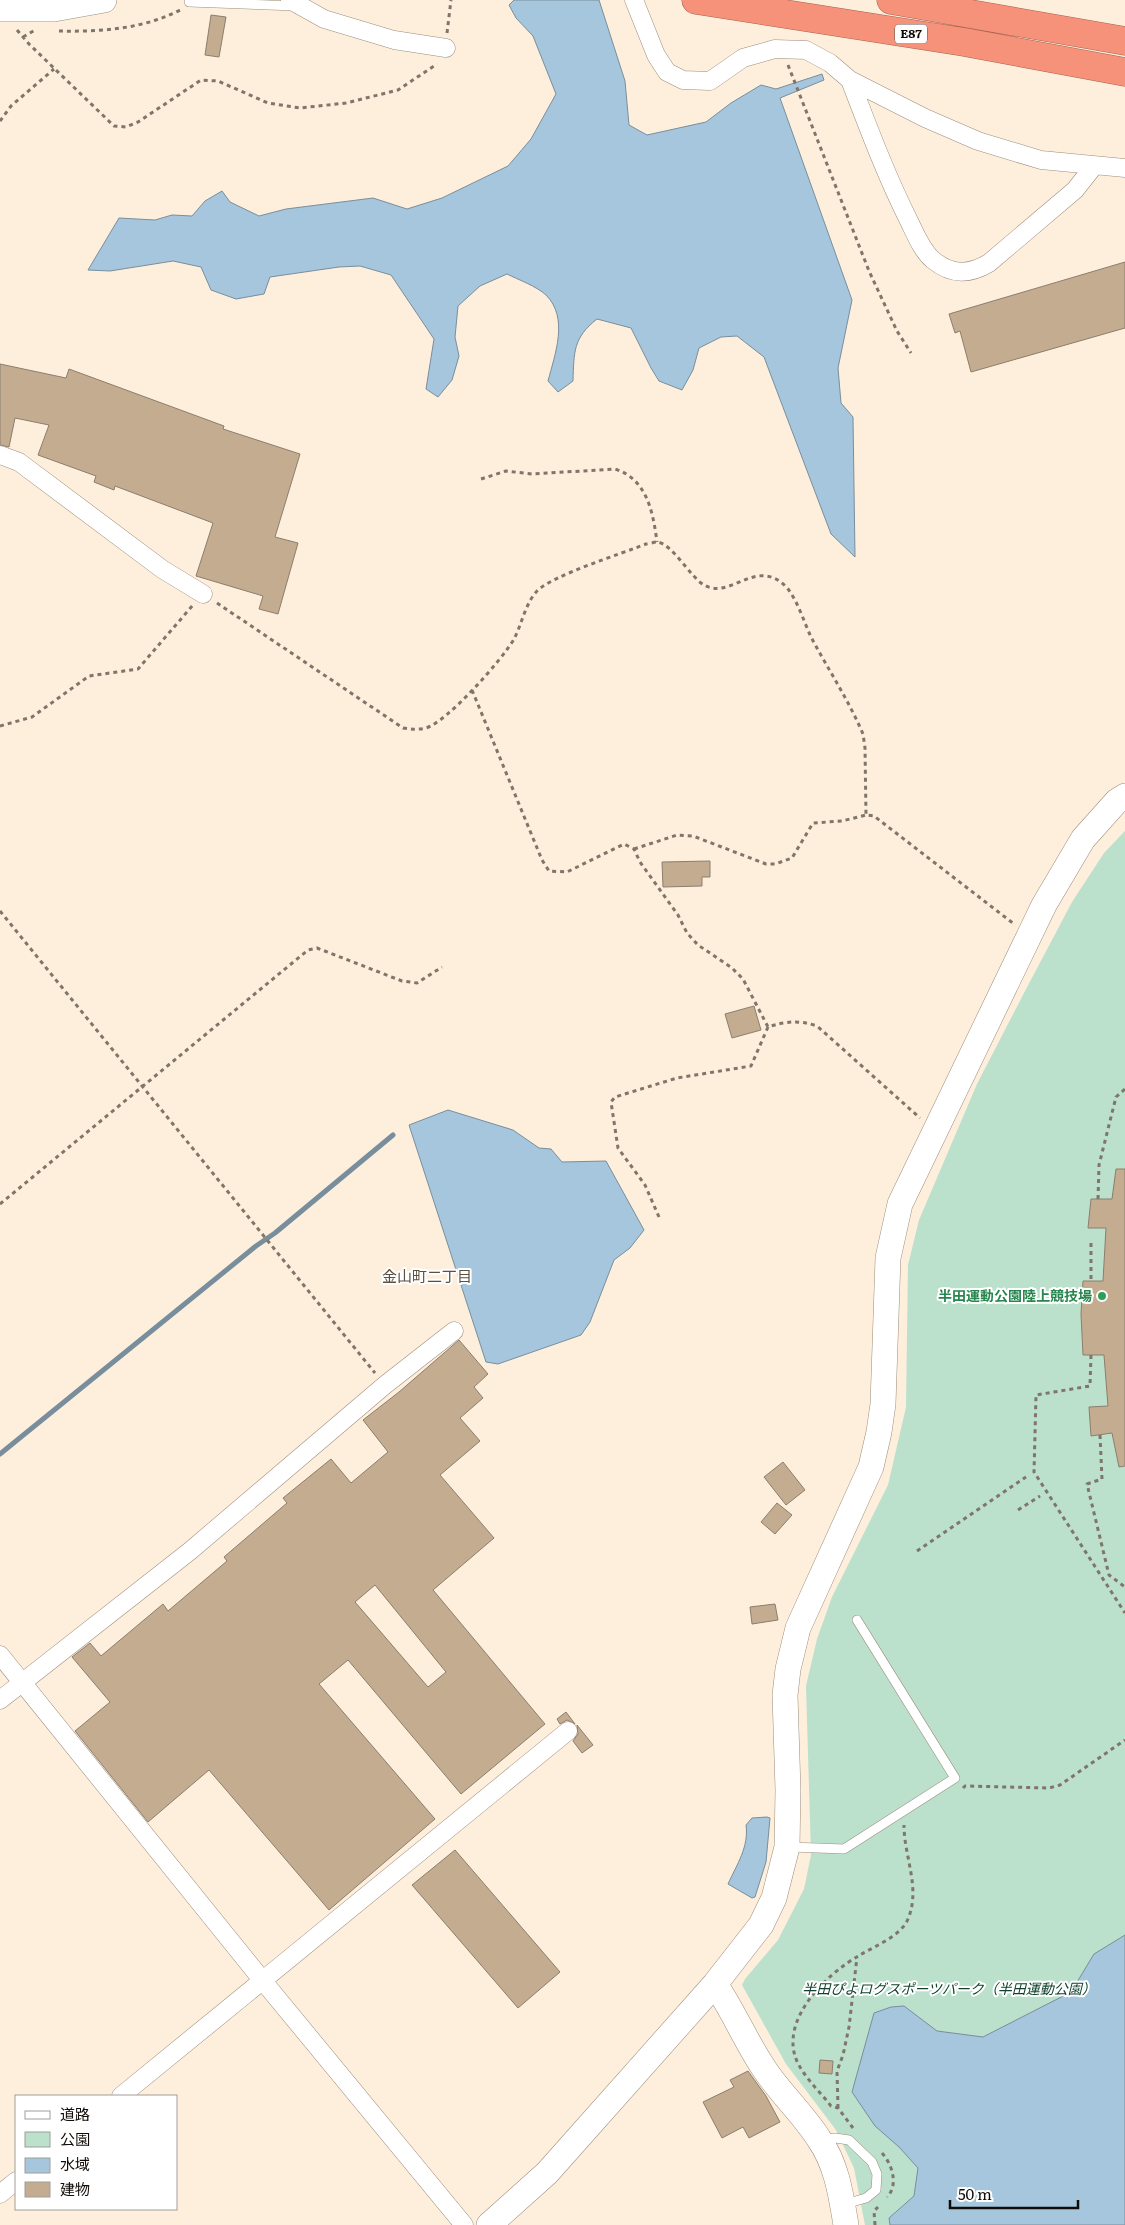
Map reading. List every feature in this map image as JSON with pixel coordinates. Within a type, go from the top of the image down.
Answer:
[{"type":"highway","name":"E87","points":[[696,0],[964,42],[1125,72]]},
{"type":"highway","name":"E87","points":[[891,0],[1125,41]]},
{"type":"street","points":[[7,10],[54,9],[104,0]]},
{"type":"street","points":[[634,0],[656,55],[667,72],[683,80],[710,80],[743,58],[775,49],[806,50],[830,63],[850,80],[925,118],[978,141],[1041,160],[1125,168]]},
{"type":"street","points":[[296,3],[324,19],[386,37],[446,48]]},
{"type":"street","points":[[850,80],[892,187],[918,238],[932,260],[956,272],[976,271],[989,263],[1075,190],[1094,166]]},
{"type":"street","points":[[0,455],[19,462],[162,568],[204,594]]},
{"type":"street","points":[[489,2225],[514,2205],[547,2173],[715,1984],[761,1925],[774,1898],[787,1846],[788,1790],[785,1695],[788,1669],[798,1628],[871,1467],[883,1404],[888,1258],[900,1204],[1029,935],[1083,839],[1117,801],[1125,796]]},
{"type":"street","points":[[0,1700],[190,1551],[385,1385],[454,1331]]},
{"type":"street","points":[[0,1655],[263,1981],[464,2225]]},
{"type":"street","points":[[122,2095],[568,1731]]},
{"type":"street","points":[[715,1984],[729,2005],[765,2070],[820,2140],[831,2161],[839,2184],[844,2215]]},
{"type":"street","points":[[0,2194],[15,2182]]},
{"type":"lane","points":[[192,2],[296,3]]},
{"type":"lane","points":[[787,1846],[844,1849],[955,1778],[857,1620]]},
{"type":"lane","points":[[820,2140],[834,2138],[849,2140],[872,2162],[877,2174],[876,2190],[844,2215]]},
{"type":"path","points":[[7,10],[16,29],[54,69],[114,126],[126,127],[138,122],[201,80],[218,80],[268,103],[300,108],[346,103],[398,90],[442,60],[446,48],[451,0]]},
{"type":"path","points":[[51,30],[86,30],[149,24],[192,2]]},
{"type":"path","points":[[23,37],[35,30],[43,30]]},
{"type":"path","points":[[782,49],[869,271],[897,332],[912,353]]},
{"type":"path","points":[[0,121],[11,106],[54,69]]},
{"type":"path","points":[[481,479],[506,471],[532,474],[615,469],[634,478],[648,501],[654,521],[657,542]]},
{"type":"path","points":[[0,726],[32,717],[89,676],[138,669],[204,594],[403,728],[414,730],[427,728],[442,720],[472,690],[508,649],[537,591],[551,581],[646,544],[657,542],[666,545],[697,580],[706,586],[719,588],[731,586],[754,576],[766,576],[779,580],[789,591],[863,734],[866,815]]},
{"type":"path","points":[[472,690],[542,860],[549,870],[567,872],[624,844],[634,849],[640,862],[692,939],[732,968],[743,979],[768,1027]]},
{"type":"path","points":[[634,849],[677,835],[693,836],[766,864],[775,864],[792,858],[813,823],[842,821],[866,815],[874,816],[1029,935]]},
{"type":"path","points":[[0,911],[385,1385]]},
{"type":"path","points":[[0,1204],[308,950],[317,948],[402,981],[417,983],[442,967]]},
{"type":"path","points":[[768,1027],[792,1020],[804,1021],[817,1026],[935,1131]]},
{"type":"path","points":[[659,1217],[645,1185],[618,1148],[611,1102],[615,1097],[677,1078],[751,1066],[768,1027]]},
{"type":"path","points":[[1098,1199],[1099,1165],[1116,1097],[1125,1089]]},
{"type":"path","points":[[1090,1243],[1090,1281]]},
{"type":"path","points":[[1090,1355],[1090,1386],[1036,1395],[1034,1472],[1125,1613]]},
{"type":"path","points":[[1100,1435],[1102,1479],[1086,1484],[1109,1575],[1125,1587]]},
{"type":"path","points":[[917,1551],[1026,1476]]},
{"type":"path","points":[[1018,1510],[1040,1496]]},
{"type":"path","points":[[958,1791],[965,1786],[1049,1788],[1060,1785],[1125,1740]]},
{"type":"path","points":[[896,1830],[911,1820]]},
{"type":"path","points":[[858,2132],[838,2108],[831,2106],[799,2066],[794,2052],[794,2032],[796,2022],[809,1999],[830,1975],[857,1956],[892,1937],[908,1921],[914,1902],[913,1884],[904,1841],[904,1825]]},
{"type":"path","points":[[838,2108],[837,2071],[843,2055],[849,2027],[857,1956]]},
{"type":"path","points":[[875,2225],[874,2211],[891,2193],[893,2180],[891,2166],[878,2149]]},
{"type":"green space","name":"半田ぴよログスポーツパーク（半田運動公園）","points":[[1125,831],[1125,2225],[865,2225],[854,2168],[836,2130],[786,2064],[742,1985],[778,1940],[804,1889],[811,1855],[806,1686],[817,1639],[832,1597],[888,1485],[906,1407],[908,1265],[919,1220],[977,1084],[1072,902],[1104,853]]},
{"type":"water","points":[[514,0],[599,0],[625,81],[629,125],[647,135],[706,122],[731,103],[761,85],[776,89],[822,74],[824,80],[780,98],[852,300],[838,368],[841,403],[853,417],[855,557],[831,534],[764,357],[737,336],[721,337],[699,348],[693,370],[682,390],[659,381],[631,328],[597,319],[583,333],[576,346],[573,381],[558,392],[548,381],[557,348],[559,325],[553,304],[542,292],[507,274],[480,286],[458,306],[455,337],[459,356],[452,380],[438,397],[426,389],[434,339],[391,275],[360,266],[339,267],[270,277],[264,294],[236,299],[211,290],[201,267],[173,261],[110,271],[88,270],[119,218],[155,220],[172,215],[192,216],[205,201],[222,191],[230,202],[259,216],[286,209],[373,198],[407,209],[442,198],[508,166],[531,139],[556,94],[533,36],[516,18],[509,5]]},
{"type":"water","points":[[448,1110],[513,1130],[539,1148],[551,1149],[562,1162],[606,1161],[644,1230],[630,1248],[614,1260],[590,1322],[581,1335],[498,1364],[486,1362],[409,1125]]},
{"type":"water","points":[[752,1818],[770,1818],[766,1862],[755,1897],[752,1898],[728,1884],[744,1848],[746,1825]]},
{"type":"water","points":[[1125,1935],[1125,2225],[890,2225],[889,2218],[914,2196],[918,2168],[899,2147],[875,2126],[852,2092],[874,2013],[891,2007],[904,2006],[937,2031],[983,2037],[1071,1992],[1094,1954]]},
{"type":"building","points":[[211,15],[226,17],[219,57],[205,55]]},
{"type":"building","points":[[1125,262],[1125,328],[971,372],[960,331],[955,333],[949,314]]},
{"type":"building","points":[[0,364],[66,378],[69,369],[224,426],[223,429],[300,454],[275,537],[298,543],[278,614],[259,609],[263,596],[196,576],[213,523],[115,486],[114,490],[94,482],[96,476],[38,455],[49,425],[15,418],[9,447],[0,445]]},
{"type":"building","points":[[710,861],[710,877],[702,877],[702,886],[663,887],[662,862]]},
{"type":"building","points":[[754,1006],[761,1030],[732,1038],[725,1014]]},
{"type":"building","name":"半田運動公園陸上競技場","points":[[1116,1169],[1125,1169],[1125,1466],[1119,1467],[1112,1433],[1091,1436],[1089,1407],[1108,1406],[1104,1355],[1083,1355],[1081,1314],[1083,1281],[1103,1281],[1106,1228],[1088,1228],[1091,1199],[1112,1199]]},
{"type":"building","points":[[459,1340],[488,1374],[474,1387],[483,1398],[460,1418],[480,1441],[440,1475],[494,1538],[433,1590],[545,1724],[461,1794],[348,1660],[319,1684],[435,1819],[329,1910],[209,1770],[148,1822],[75,1731],[110,1702],[72,1657],[90,1643],[101,1656],[163,1604],[168,1611],[227,1561],[224,1557],[287,1503],[283,1498],[331,1459],[351,1483],[388,1452],[363,1420],[399,1392]],"holes":[[[375,1585],[446,1672],[428,1687],[355,1602]]]},
{"type":"building","points":[[783,1462],[805,1490],[786,1505],[764,1477]]},
{"type":"building","points":[[777,1503],[792,1515],[775,1534],[761,1522]]},
{"type":"building","points":[[775,1604],[778,1620],[752,1624],[750,1607]]},
{"type":"building","points":[[566,1712],[575,1724],[567,1720],[560,1724],[557,1719]]},
{"type":"building","points":[[577,1725],[593,1745],[582,1753],[573,1741],[578,1734]]},
{"type":"building","points":[[455,1850],[560,1972],[518,2008],[412,1885]]},
{"type":"building","points":[[820,2060],[833,2061],[832,2074],[819,2073]]},
{"type":"building","points":[[748,2071],[766,2096],[780,2122],[749,2138],[743,2127],[722,2138],[703,2102],[734,2087],[730,2080]]},
{"type":"waterway","points":[[0,1454],[256,1246],[275,1233],[393,1135]]},
{"type":"place","name":"半田運動公園陸上競技場","points":[[1102,1296]]},
{"type":"district","name":"金山町二丁目","points":[[427,1277]]}]
